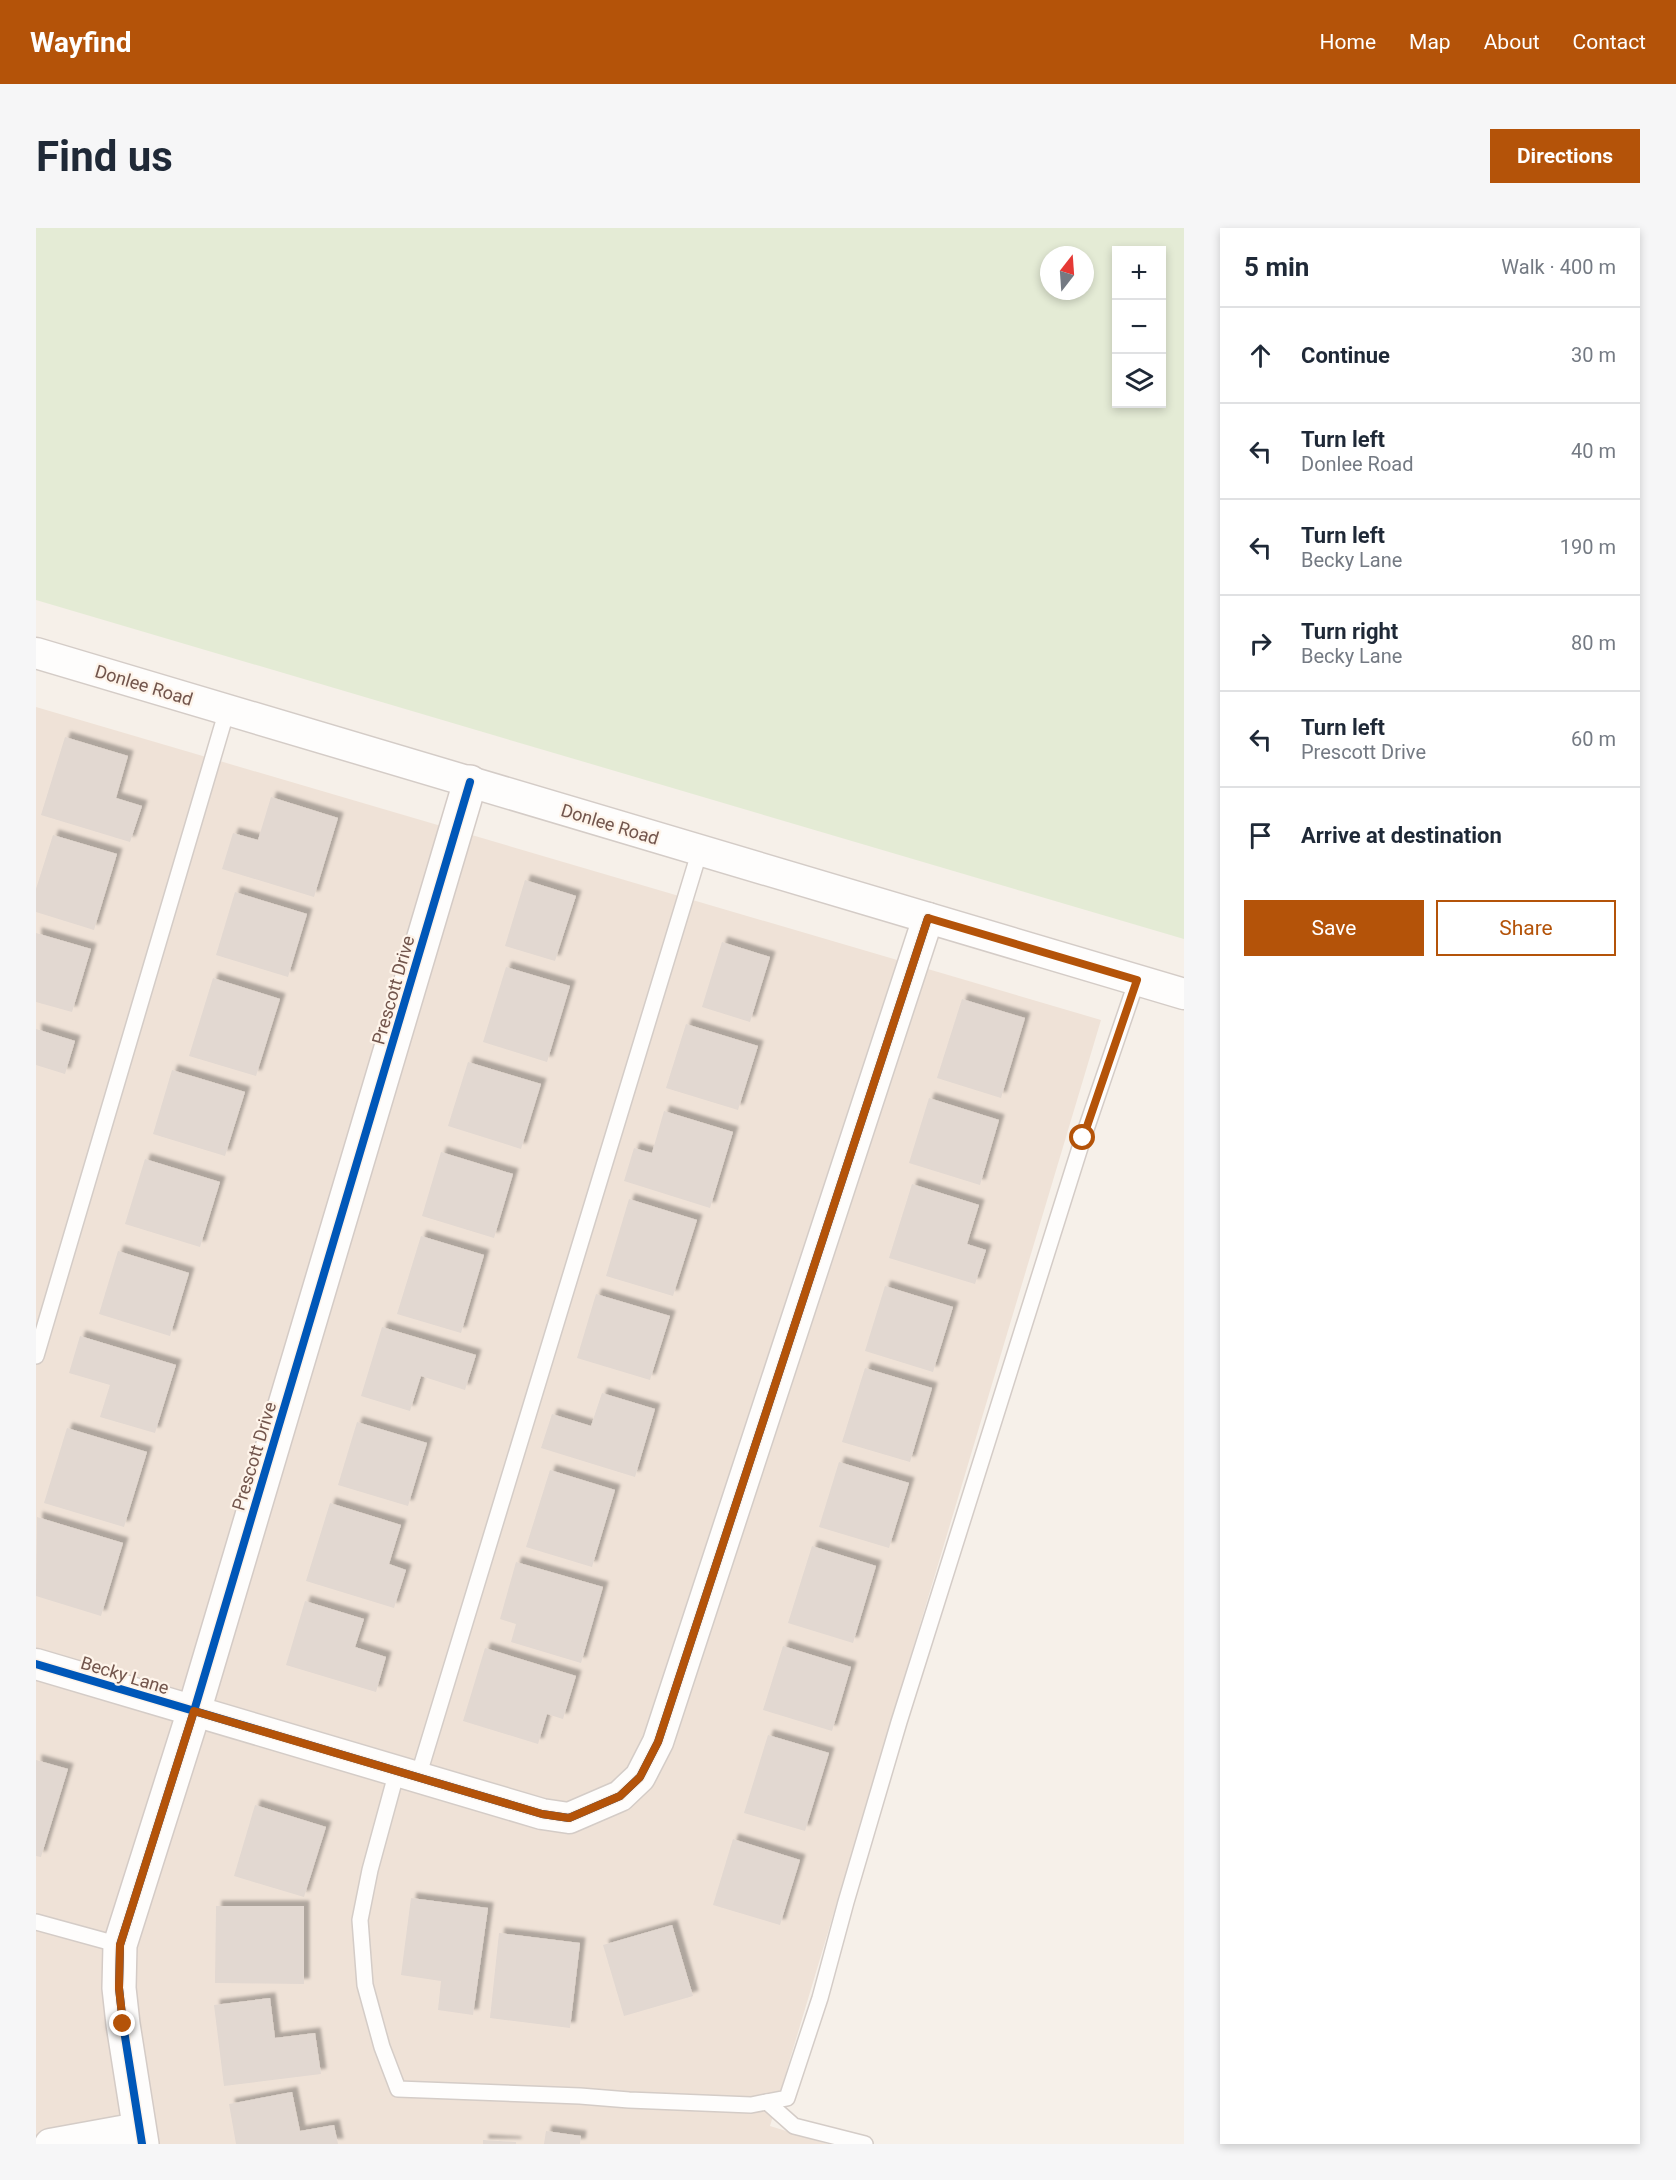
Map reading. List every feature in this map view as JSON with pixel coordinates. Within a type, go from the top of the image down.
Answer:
[{"type":"street","name":"Donlee Road","points":[[36,653],[1184,994]]},
{"type":"street","name":"Prescott Drive","points":[[140,2136],[119,1988],[120,1945],[194,1711],[470,782]]},
{"type":"street","name":"Becky Lane","points":[[36,1664],[542,1814],[569,1818],[620,1796],[640,1777],[658,1742],[928,918]]},
{"type":"street","points":[[50,2144],[140,2136]]},
{"type":"lane","points":[[36,1356],[227,710]]},
{"type":"lane","points":[[699,850],[407,1774],[370,1870],[360,1920],[365,1985],[382,2047],[398,2089],[751,2104],[787,2098],[817,2009],[899,1722],[1083,1138],[1137,980]]},
{"type":"lane","points":[[36,1922],[120,1945]]},
{"type":"lane","points":[[767,2102],[794,2126],[865,2144]]},
{"type":"shaded area","points":[[36,707],[1101,1020],[770,2126],[828,2144],[36,2144]]},
{"type":"green space","points":[[36,228],[1184,228],[1184,939],[36,600]]},
{"type":"building","points":[[65,737],[128,756],[116,798],[142,806],[130,842],[41,815]]},
{"type":"building","points":[[271,797],[338,818],[314,897],[222,869],[233,833],[258,840]]},
{"type":"building","points":[[53,835],[117,854],[94,930],[36,912],[36,889]]},
{"type":"building","points":[[525,880],[576,896],[555,961],[505,946]]},
{"type":"building","points":[[235,892],[307,914],[288,977],[216,955]]},
{"type":"building","points":[[36,933],[91,949],[72,1012],[36,1002]]},
{"type":"building","points":[[722,942],[770,957],[750,1022],[702,1007]]},
{"type":"building","points":[[506,967],[570,986],[547,1062],[483,1042]]},
{"type":"building","points":[[213,978],[280,999],[256,1076],[189,1056]]},
{"type":"building","points":[[962,999],[1025,1018],[1001,1098],[937,1078]]},
{"type":"building","points":[[686,1024],[758,1046],[738,1110],[666,1088]]},
{"type":"building","points":[[36,1029],[75,1041],[65,1074],[36,1065]]},
{"type":"building","points":[[468,1062],[541,1084],[521,1149],[448,1126]]},
{"type":"building","points":[[172,1070],[245,1092],[225,1156],[153,1134]]},
{"type":"building","points":[[929,1098],[999,1120],[980,1185],[909,1163]]},
{"type":"building","points":[[664,1111],[733,1132],[710,1208],[624,1181],[634,1148],[652,1153]]},
{"type":"building","points":[[441,1152],[513,1174],[494,1238],[422,1216]]},
{"type":"building","points":[[145,1159],[220,1182],[200,1247],[125,1224]]},
{"type":"building","points":[[912,1184],[979,1205],[967,1244],[986,1250],[975,1284],[889,1258]]},
{"type":"building","points":[[629,1199],[697,1220],[673,1296],[606,1276]]},
{"type":"building","points":[[421,1236],[484,1255],[461,1333],[397,1314]]},
{"type":"building","points":[[118,1251],[189,1273],[170,1336],[99,1314]]},
{"type":"building","points":[[885,1286],[953,1307],[933,1372],[865,1351]]},
{"type":"building","points":[[596,1294],[670,1316],[650,1380],[577,1358]]},
{"type":"building","points":[[382,1327],[476,1355],[465,1390],[421,1376],[410,1411],[361,1396]]},
{"type":"building","points":[[80,1336],[176,1365],[155,1433],[100,1417],[110,1385],[69,1373]]},
{"type":"building","points":[[865,1368],[932,1388],[910,1462],[842,1442]]},
{"type":"building","points":[[602,1393],[655,1409],[635,1477],[541,1448],[552,1414],[591,1426]]},
{"type":"building","points":[[357,1422],[427,1443],[408,1506],[338,1485]]},
{"type":"building","points":[[67,1428],[147,1452],[124,1527],[44,1503]]},
{"type":"building","points":[[839,1462],[909,1483],[889,1548],[819,1527]]},
{"type":"building","points":[[550,1470],[615,1490],[592,1567],[526,1547]]},
{"type":"building","points":[[330,1503],[401,1525],[389,1564],[406,1570],[394,1608],[306,1581]]},
{"type":"building","points":[[37,1517],[123,1543],[101,1616],[36,1596]]},
{"type":"building","points":[[812,1546],[876,1566],[853,1643],[788,1623]]},
{"type":"building","points":[[516,1562],[603,1587],[581,1663],[511,1642],[516,1624],[500,1619]]},
{"type":"building","points":[[305,1601],[364,1619],[355,1647],[386,1657],[376,1692],[286,1665]]},
{"type":"building","points":[[783,1646],[851,1667],[832,1731],[763,1710]]},
{"type":"building","points":[[485,1648],[576,1676],[563,1719],[547,1714],[538,1744],[463,1721]]},
{"type":"building","points":[[768,1735],[829,1753],[805,1831],[744,1813]]},
{"type":"building","points":[[36,1760],[68,1769],[41,1857],[36,1856]]},
{"type":"building","points":[[255,1805],[326,1827],[304,1897],[234,1876]]},
{"type":"building","points":[[733,1839],[800,1860],[780,1925],[713,1905]]},
{"type":"building","points":[[411,1898],[488,1908],[473,2015],[438,2010],[441,1981],[401,1975]]},
{"type":"building","points":[[216,1906],[304,1906],[304,1984],[215,1983]]},
{"type":"building","points":[[672,1925],[693,1996],[624,2016],[603,1945]]},
{"type":"building","points":[[499,1933],[580,1943],[570,2028],[490,2018]]},
{"type":"building","points":[[270,1998],[275,2038],[315,2033],[321,2074],[224,2086],[214,2005]]},
{"type":"building","points":[[292,2092],[300,2131],[334,2125],[338,2144],[236,2144],[229,2104]]},
{"type":"building","points":[[546,2131],[581,2136],[580,2144],[544,2144]]},
{"type":"building","points":[[483,2140],[516,2142],[516,2144],[483,2144]]},
{"type":"cycle path","points":[[142,2144],[119,1988],[120,1945],[194,1711],[470,782]]},
{"type":"cycle path","points":[[36,1664],[542,1814],[569,1818],[620,1796],[640,1777],[658,1742],[928,918]]},
{"type":"route","points":[[123,2024],[119,1988],[120,1945],[194,1711],[542,1814],[569,1818],[620,1796],[640,1777],[658,1742],[928,918],[1137,980],[1083,1138]]}]
